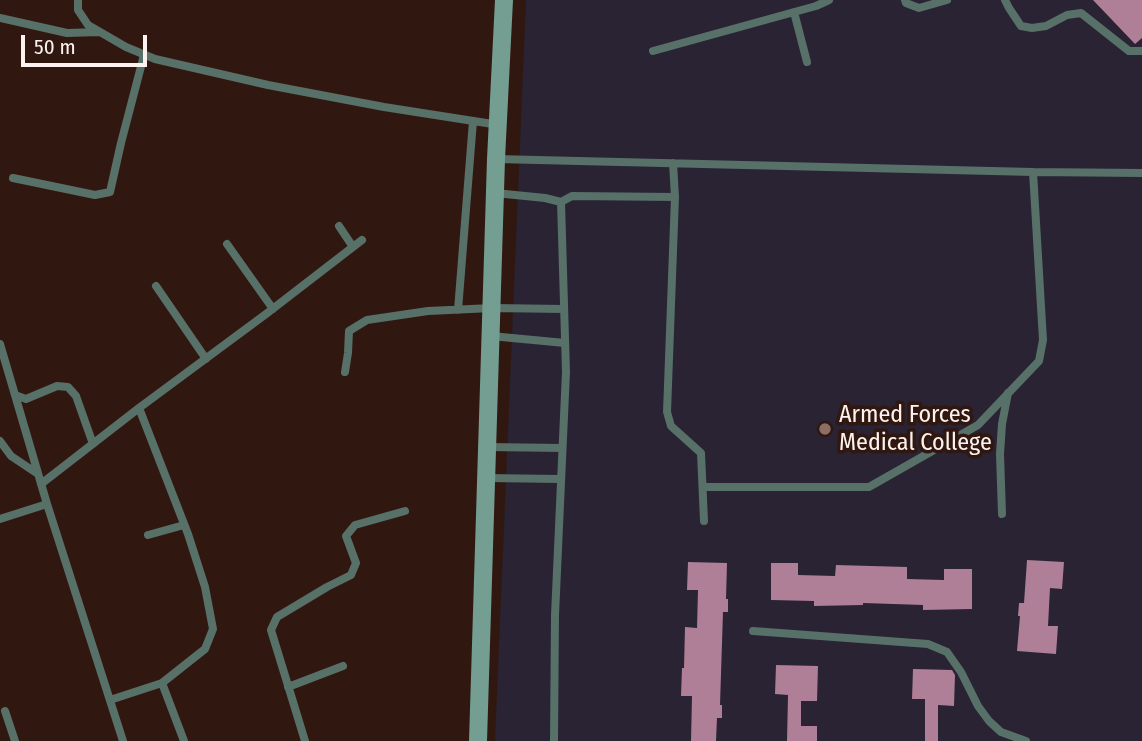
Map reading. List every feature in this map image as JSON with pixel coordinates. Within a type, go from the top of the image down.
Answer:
[{"type":"street","points":[[478,741],[496,159],[504,0]]},
{"type":"lane","points":[[78,0],[78,10],[88,24],[99,33],[144,55],[268,85],[499,125]]},
{"type":"lane","points":[[653,51],[816,6],[829,0]]},
{"type":"lane","points":[[905,0],[906,3],[919,8],[947,0]]},
{"type":"lane","points":[[1005,0],[1021,26],[1046,26],[1067,15],[1081,13],[1129,51],[1142,51]]},
{"type":"lane","points":[[794,12],[807,62]]},
{"type":"lane","points":[[0,18],[67,33],[99,33]]},
{"type":"lane","points":[[13,178],[95,195],[110,192],[144,55]]},
{"type":"lane","points":[[458,310],[473,121]]},
{"type":"lane","points":[[496,159],[1142,173]]},
{"type":"lane","points":[[673,163],[675,197],[667,412],[671,426],[701,453],[704,522]]},
{"type":"lane","points":[[703,487],[869,487],[978,425],[1039,361],[1043,340],[1032,172]]},
{"type":"lane","points":[[495,193],[561,202],[572,196],[675,197]]},
{"type":"lane","points":[[554,741],[555,615],[566,372],[561,202]]},
{"type":"lane","points":[[339,226],[353,247]]},
{"type":"lane","points":[[41,484],[362,240]]},
{"type":"lane","points":[[227,244],[273,309]]},
{"type":"lane","points":[[156,286],[206,359]]},
{"type":"lane","points":[[345,372],[349,331],[367,320],[428,311],[564,309]]},
{"type":"lane","points":[[491,336],[565,343]]},
{"type":"lane","points":[[0,344],[47,504],[123,741]]},
{"type":"lane","points":[[0,381],[7,369]]},
{"type":"lane","points":[[15,395],[26,399],[57,386],[68,387],[76,396],[93,444]]},
{"type":"lane","points":[[1002,514],[1000,454],[1008,393]]},
{"type":"lane","points":[[110,700],[162,683],[205,649],[213,629],[205,587],[139,408]]},
{"type":"lane","points":[[0,441],[11,456],[38,474]]},
{"type":"lane","points":[[487,447],[562,448]]},
{"type":"lane","points":[[486,478],[561,479]]},
{"type":"lane","points":[[0,519],[47,504]]},
{"type":"lane","points":[[304,741],[271,630],[277,617],[351,575],[356,564],[346,536],[355,525],[405,511]]},
{"type":"lane","points":[[148,535],[184,525]]},
{"type":"lane","points":[[753,631],[929,644],[947,652],[989,721],[1002,732],[1026,741]]},
{"type":"lane","points":[[288,687],[343,666]]},
{"type":"lane","points":[[162,683],[184,741]]},
{"type":"lane","points":[[5,711],[15,741]]},
{"type":"shaded area","name":"Armed Forces Medical College","points":[[526,0],[1142,0],[1142,741],[495,741]]},
{"type":"building","points":[[1093,0],[1142,0],[1142,38],[1135,44]]},
{"type":"building","points":[[1027,560],[1064,562],[1062,589],[1050,588],[1048,626],[1058,626],[1056,654],[1017,651],[1019,603],[1024,603]]},
{"type":"building","points":[[688,562],[727,563],[728,612],[723,612],[720,705],[722,718],[717,718],[716,741],[691,741],[692,696],[681,696],[685,627],[697,628],[698,590],[687,590]]},
{"type":"building","points":[[771,563],[798,563],[798,575],[835,576],[836,565],[907,567],[907,579],[944,580],[944,569],[972,569],[972,609],[923,610],[923,605],[863,603],[814,606],[814,601],[771,600]]},
{"type":"building","points":[[776,665],[818,666],[817,701],[801,701],[801,726],[817,726],[817,741],[787,741],[788,695],[775,694]]},
{"type":"building","points":[[913,669],[952,670],[955,675],[954,706],[938,705],[938,741],[925,741],[925,699],[912,699]]},
{"type":"place","name":"Armed Forces Medical College","points":[[825,429]]}]
